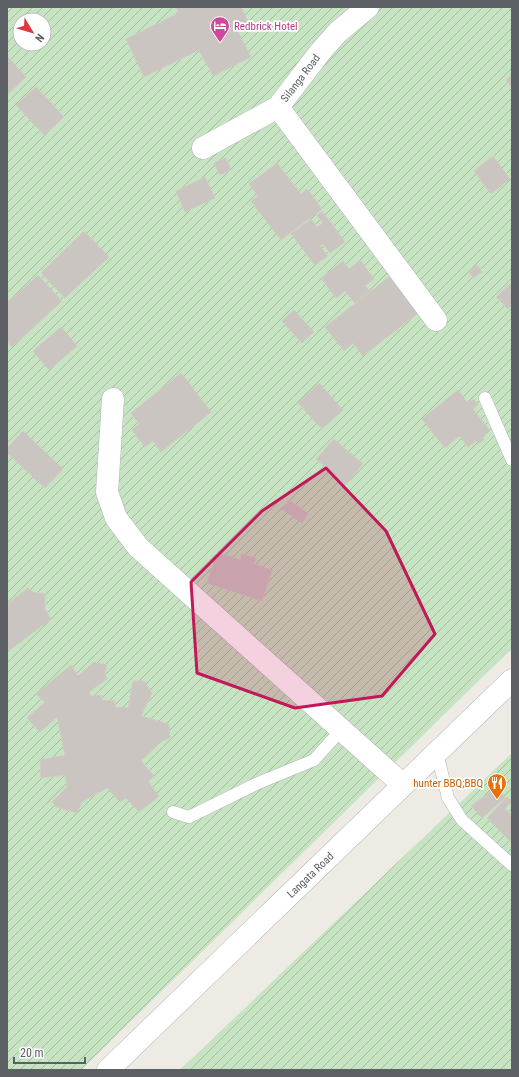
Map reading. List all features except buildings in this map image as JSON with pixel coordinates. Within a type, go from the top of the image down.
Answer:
[{"type":"street","name":"Silanga Road","points":[[203,148],[278,107],[321,51],[338,32],[368,7]]},
{"type":"street","points":[[278,107],[436,320]]},
{"type":"street","points":[[113,399],[107,492],[116,518],[138,547],[403,785]]},
{"type":"street","name":"Langata Road","points":[[108,1070],[512,680]]},
{"type":"lane","points":[[485,398],[512,460]]},
{"type":"lane","points":[[173,812],[189,817],[256,784],[314,760],[341,730]]},
{"type":"lane","points":[[438,753],[448,798],[462,820],[512,865]]},
{"type":"highlighted area","points":[[326,468],[386,531],[435,634],[382,696],[295,708],[197,673],[191,582],[262,511]]},
{"type":"green space","points":[[7,7],[512,7],[512,648],[81,1070],[7,1070]]},
{"type":"green space","points":[[512,753],[512,1070],[180,1070]]},
{"type":"place","name":"Redbrick Hotel","points":[[220,43]]},
{"type":"place","name":"hunter BBQ;BBQ","points":[[497,800]]}]
